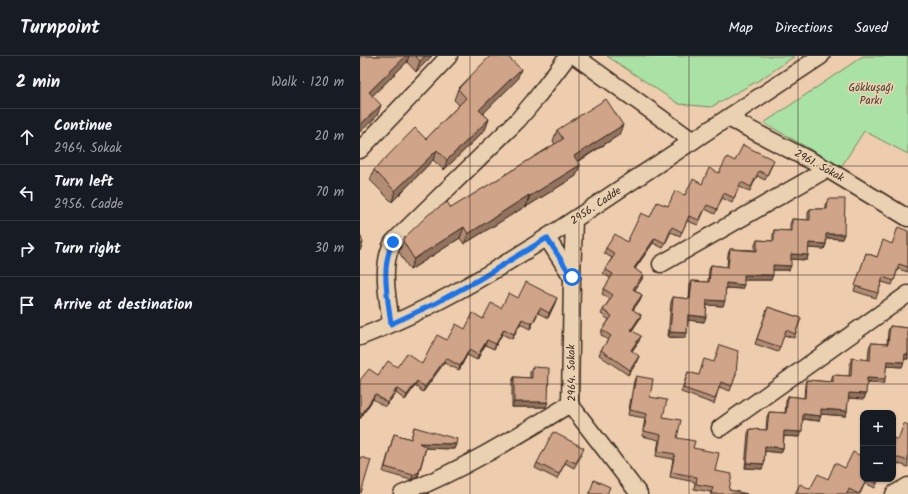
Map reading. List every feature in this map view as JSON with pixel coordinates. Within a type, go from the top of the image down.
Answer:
[{"type":"street","points":[[360,150],[449,56]]},
{"type":"street","points":[[391,324],[386,263],[389,250],[393,242],[518,120],[568,56]]},
{"type":"street","points":[[575,56],[693,141]]},
{"type":"street","name":"2956. Cadde","points":[[360,337],[391,324],[462,289],[547,238],[821,56]]},
{"type":"street","name":"2961. Sokak","points":[[728,118],[827,170],[908,218]]},
{"type":"street","points":[[662,264],[827,170]]},
{"type":"street","name":"2964. Sokak","points":[[574,220],[570,404],[638,494]]},
{"type":"street","points":[[547,238],[572,277]]},
{"type":"street","points":[[720,428],[908,294]]},
{"type":"street","points":[[402,494],[435,488],[570,404]]},
{"type":"street","points":[[894,494],[908,486]]},
{"type":"green space","points":[[607,56],[795,56],[761,79],[711,107],[679,104]]},
{"type":"green space","name":"Gökkuşağı Parkı","points":[[863,56],[908,56],[908,154],[864,131],[841,167],[764,123]]},
{"type":"building","points":[[406,56],[369,92],[381,105],[360,125],[360,57]]},
{"type":"building","points":[[415,56],[425,56],[420,61]]},
{"type":"building","points":[[490,56],[507,56],[521,69],[479,110],[489,119],[447,160],[437,150],[395,191],[374,170],[415,128],[426,139],[466,98],[458,89]]},
{"type":"building","points":[[606,99],[623,125],[574,156],[580,165],[530,196],[529,195],[468,234],[464,227],[414,259],[403,241],[405,237],[429,214],[447,202],[451,208],[563,139],[557,130]]},
{"type":"building","points":[[743,145],[774,160],[767,175],[759,171],[751,187],[741,182],[734,198],[724,193],[717,209],[707,205],[699,220],[689,216],[682,232],[672,227],[665,243],[655,238],[634,268],[643,275],[633,289],[642,295],[632,309],[641,315],[631,330],[641,336],[631,350],[639,356],[630,370],[601,350],[611,336],[602,330],[612,316],[603,310],[613,295],[604,289],[613,274],[605,269],[615,254],[606,248],[615,234],[627,242],[641,213],[650,217],[657,202],[668,206],[675,191],[685,195],[693,179],[702,184],[709,168],[719,173],[727,157],[735,161]]},
{"type":"building","points":[[828,199],[845,199],[844,234],[826,234],[826,244],[809,243],[808,255],[791,254],[791,266],[773,265],[773,275],[744,275],[744,285],[726,283],[725,301],[707,300],[706,317],[688,315],[687,333],[670,332],[673,297],[690,299],[692,281],[709,282],[711,265],[728,267],[730,249],[757,251],[757,240],[774,241],[774,230],[792,231],[792,219],[810,220],[810,209],[827,209]]},
{"type":"building","points":[[898,227],[908,231],[908,267],[899,264],[894,281],[883,277],[878,293],[855,286],[866,253],[877,257],[883,240],[892,244]]},
{"type":"building","points":[[360,234],[363,243],[360,244]]},
{"type":"building","points":[[526,282],[557,298],[549,313],[540,308],[532,324],[522,319],[514,334],[504,329],[496,344],[487,340],[478,355],[469,350],[460,366],[446,358],[425,387],[417,381],[407,395],[397,388],[387,403],[375,394],[362,414],[360,413],[360,380],[369,369],[378,375],[388,361],[397,367],[407,353],[422,364],[437,335],[447,340],[456,324],[465,329],[473,313],[483,319],[491,303],[501,308],[509,293],[518,298]]},
{"type":"building","points":[[768,307],[801,318],[795,334],[786,330],[780,347],[757,339]]},
{"type":"building","points":[[890,326],[908,328],[908,354],[905,354],[904,362],[887,361],[885,379],[867,378],[866,394],[849,393],[847,411],[821,409],[821,416],[803,414],[802,432],[784,431],[783,448],[765,446],[764,464],[747,463],[750,429],[767,430],[769,412],[786,413],[788,396],[805,398],[806,380],[833,382],[833,375],[851,376],[852,358],[870,360],[871,343],[888,344]]},
{"type":"building","points":[[720,345],[738,351],[736,374],[732,386],[721,382],[715,399],[683,388],[688,372],[699,375],[704,359],[714,362]]},
{"type":"building","points":[[532,367],[549,368],[548,402],[514,402],[514,377],[532,378]]},
{"type":"building","points":[[636,376],[653,379],[650,397],[667,400],[663,417],[681,420],[677,438],[695,441],[693,448],[719,453],[715,471],[732,474],[729,490],[747,494],[711,494],[713,487],[696,484],[697,477],[671,472],[675,454],[658,451],[661,435],[644,431],[647,414],[630,410]]},
{"type":"building","points":[[904,423],[908,425],[908,461],[896,457],[896,439],[898,440]]},
{"type":"building","points":[[414,427],[457,439],[456,444],[419,443],[426,447],[419,472],[413,475],[385,467],[394,434],[411,439]]},
{"type":"building","points":[[553,432],[584,448],[576,463],[567,459],[559,474],[537,463]]},
{"type":"building","points":[[853,452],[860,456],[860,482],[865,482],[859,494],[849,489],[847,494],[795,494],[800,484],[810,489],[818,474],[828,479],[835,463],[845,468]]},
{"type":"building","points":[[360,457],[371,460],[361,493],[360,493]]},
{"type":"building","points":[[594,480],[610,487],[607,494],[589,494]]},
{"type":"route","points":[[393,242],[389,250],[386,263],[391,324],[457,292],[547,238],[572,277]]}]
